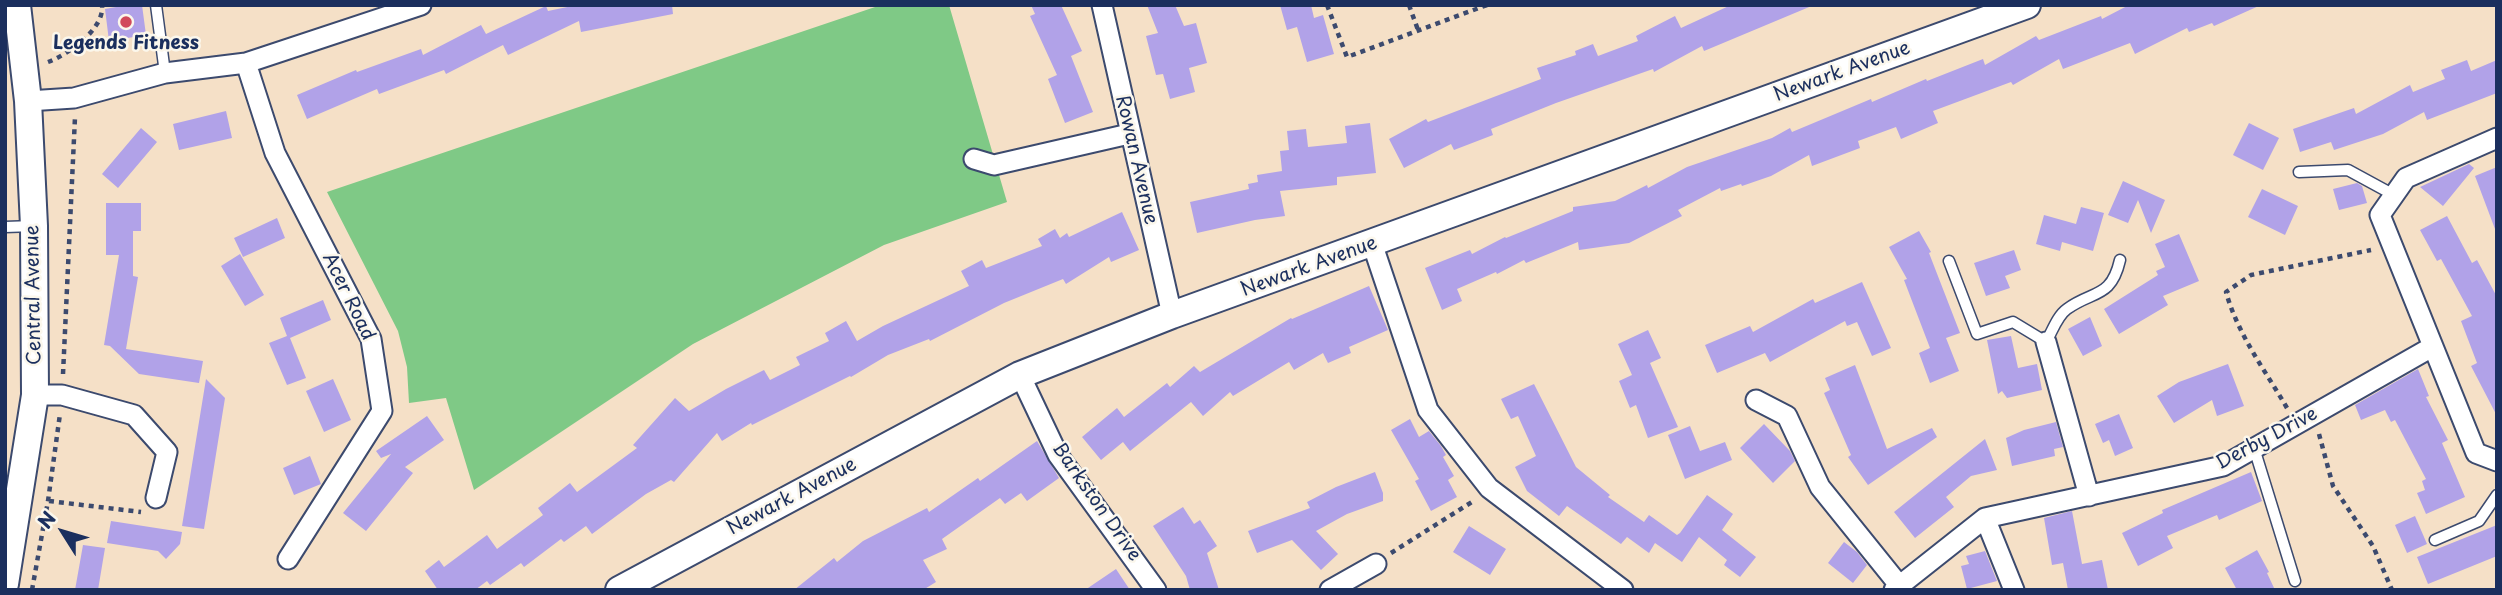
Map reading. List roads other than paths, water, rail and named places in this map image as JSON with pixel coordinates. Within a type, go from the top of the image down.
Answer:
[{"type":"street","name":"Central Avenue","points":[[5,584],[16,486],[35,395],[34,226],[28,101],[17,5]]},
{"type":"street","name":"Rowan Avenue","points":[[1102,5],[1172,315]]},
{"type":"street","name":"Newark Avenue","points":[[619,590],[1020,375],[1172,315],[2027,5]]},
{"type":"street","points":[[28,101],[74,98],[164,73],[246,63],[413,7]]},
{"type":"street","name":"Acer Road","points":[[246,63],[275,153],[371,339],[382,411],[288,559]]},
{"type":"street","points":[[974,159],[994,165],[1129,134]]},
{"type":"street","points":[[2497,138],[2406,178],[2380,215],[2476,453],[2497,461]]},
{"type":"street","points":[[1372,243],[1428,410],[1489,488],[1623,590]]},
{"type":"street","points":[[2046,342],[2089,496]]},
{"type":"street","name":"Derby Drive","points":[[1756,400],[1787,416],[1820,487],[1897,587],[1985,519],[2224,466],[2432,348]]},
{"type":"street","name":"Barkston Drive","points":[[1020,375],[1058,454],[1156,590]]},
{"type":"street","points":[[35,395],[62,395],[134,415],[167,452],[156,498]]},
{"type":"street","points":[[1985,519],[2014,590]]},
{"type":"street","points":[[1342,587],[1376,564]]},
{"type":"lane","points":[[156,5],[164,73]]},
{"type":"lane","points":[[2299,172],[2348,170],[2394,194]]},
{"type":"lane","points":[[5,227],[34,226]]},
{"type":"lane","points":[[1949,261],[1977,334],[2013,322],[2046,342],[2066,310],[2102,293],[2117,275],[2120,260]]},
{"type":"lane","points":[[2254,448],[2295,581]]},
{"type":"lane","points":[[2435,540],[2479,521],[2497,495]]},
{"type":"place","name":"Legends Fitness","points":[[126,22]]}]
